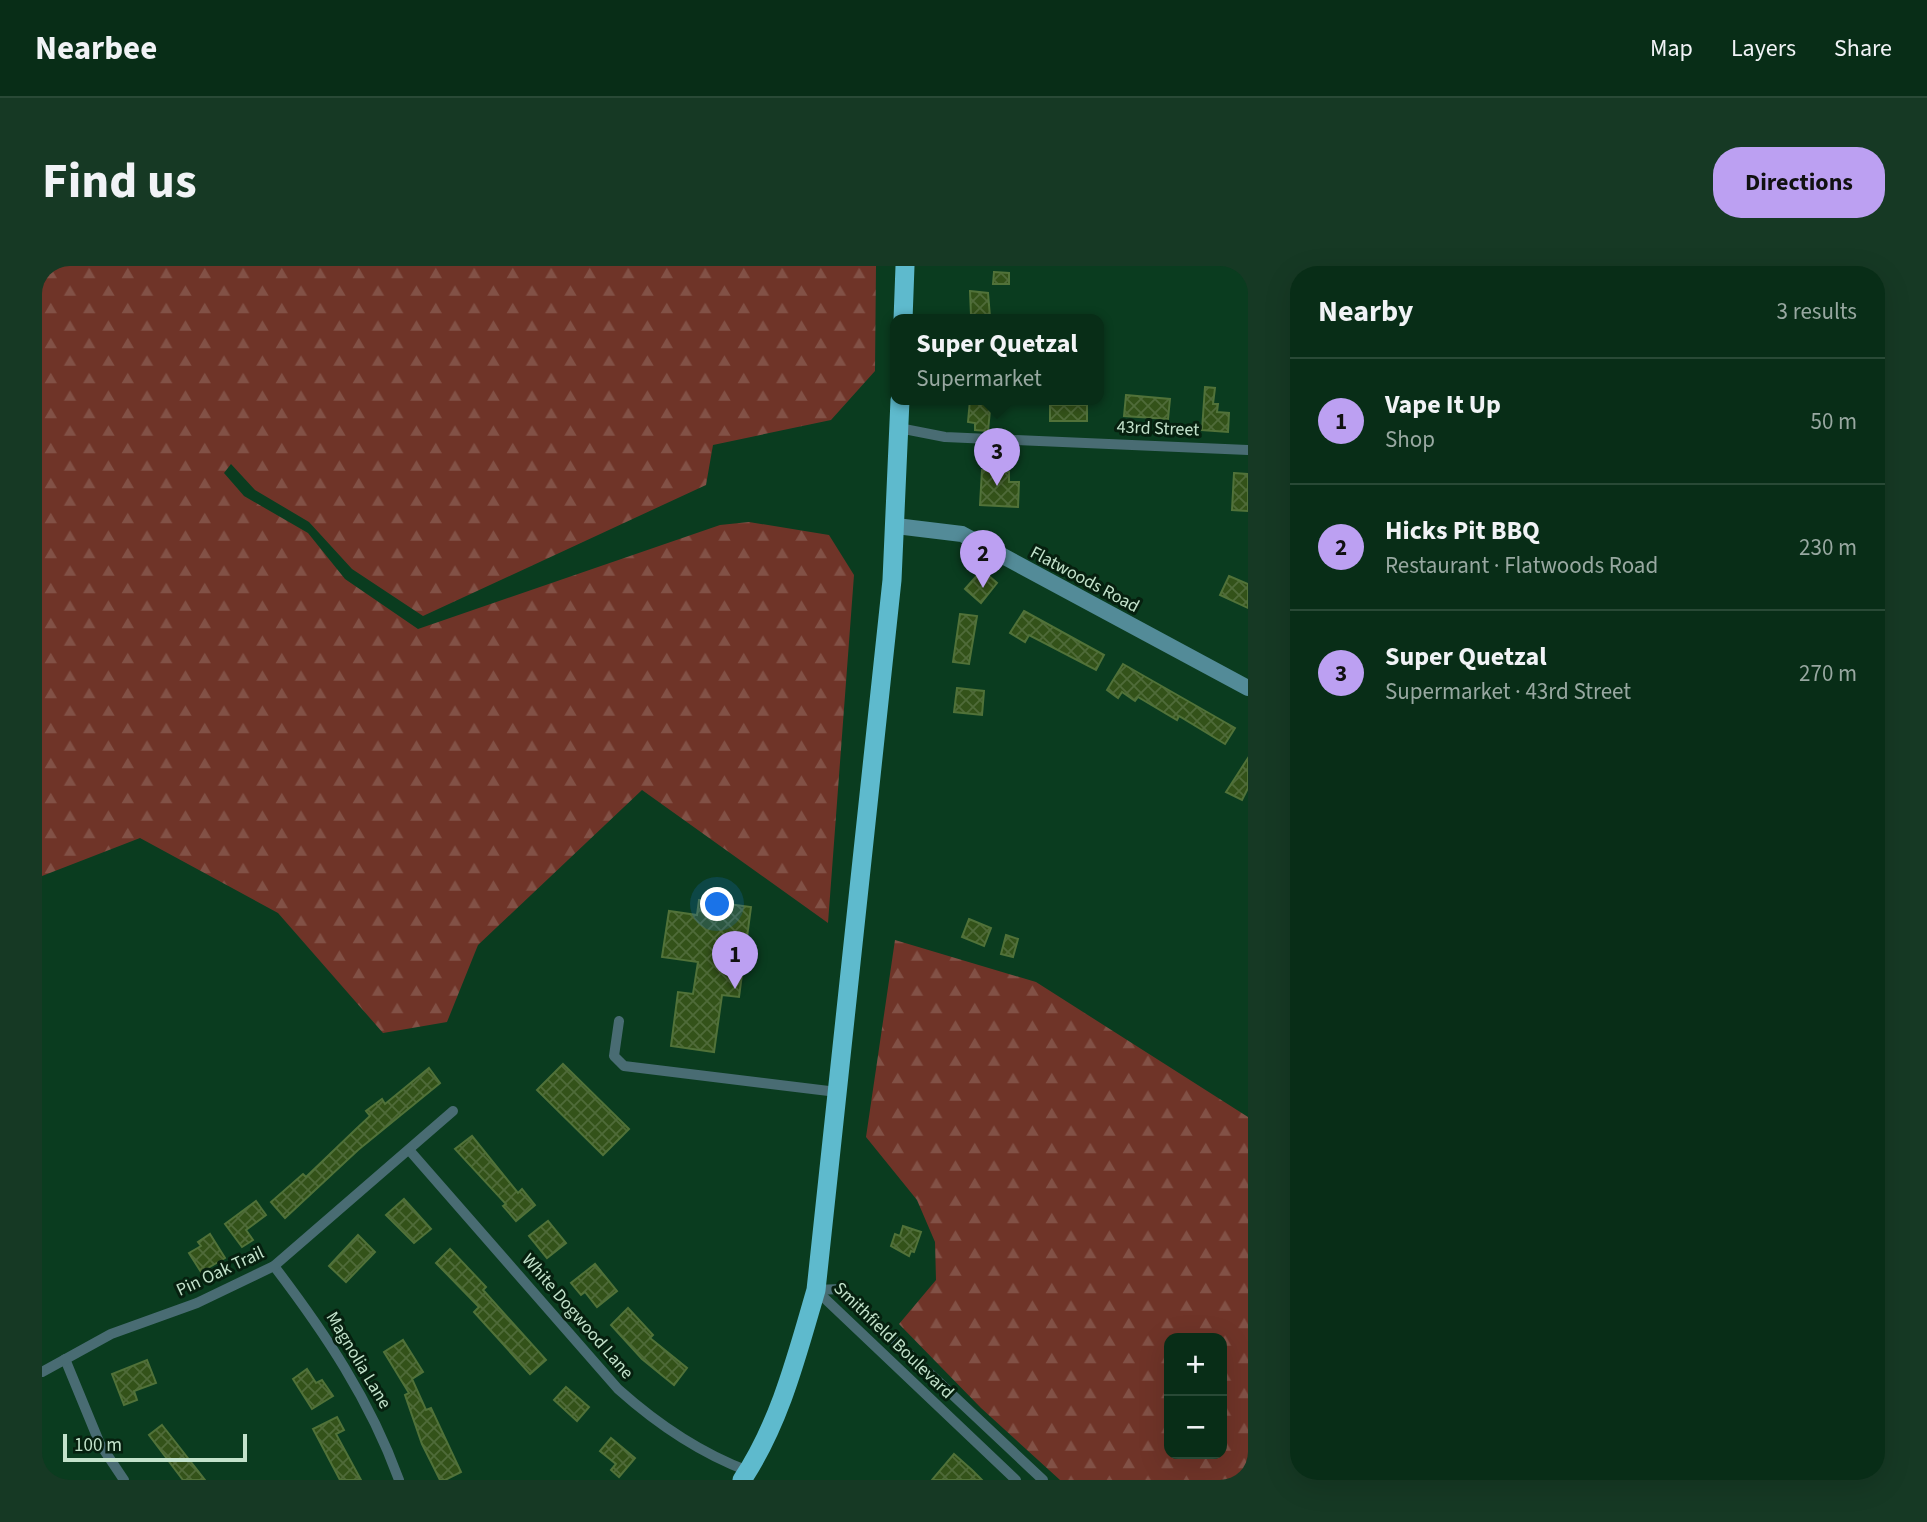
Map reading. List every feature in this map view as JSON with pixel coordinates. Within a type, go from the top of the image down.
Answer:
[{"type":"highway","points":[[903,314],[905,266]]},
{"type":"highway","points":[[745,1476],[790,1379],[816,1290],[896,526],[900,405]]},
{"type":"street","name":"43rd Street","points":[[900,428],[945,437],[1248,450]]},
{"type":"street","name":"Flatwoods Road","points":[[896,526],[962,534],[1248,688]]},
{"type":"street","points":[[620,1021],[614,1056],[624,1066],[635,1070],[837,1092]]},
{"type":"street","name":"Pin Oak Trail","points":[[42,1372],[111,1334],[225,1291],[274,1266],[453,1111]]},
{"type":"street","name":"White Dogwood Lane","points":[[410,1151],[618,1389],[641,1409],[745,1476]]},
{"type":"street","name":"Magnolia Lane","points":[[274,1266],[329,1339],[375,1418],[399,1480]]},
{"type":"street","name":"Smithfield Boulevard","points":[[816,1290],[840,1289],[1043,1480]]},
{"type":"street","name":"Smithfield Boulevard","points":[[816,1290],[1016,1480]]},
{"type":"street","points":[[65,1359],[100,1444],[124,1480]]},
{"type":"green space","points":[[42,266],[876,266],[875,371],[831,420],[713,445],[706,485],[423,616],[352,569],[309,522],[255,490],[231,464],[224,473],[244,496],[308,533],[345,579],[418,629],[720,525],[749,522],[829,535],[854,575],[828,923],[642,790],[478,945],[447,1022],[383,1033],[278,913],[140,838],[42,876]]},
{"type":"green space","points":[[895,940],[1036,982],[1248,1117],[1248,1480],[1060,1480],[981,1408],[899,1324],[936,1280],[935,1242],[917,1200],[866,1137]]},
{"type":"building","points":[[994,272],[1009,273],[1009,284],[993,284]]},
{"type":"building","points":[[970,291],[988,293],[990,314],[971,314]]},
{"type":"building","points":[[1205,387],[1215,388],[1213,404],[1218,404],[1217,412],[1229,413],[1228,432],[1202,430]]},
{"type":"building","points":[[1126,395],[1170,399],[1168,419],[1124,416]]},
{"type":"building","points":[[970,405],[991,405],[988,431],[975,430],[975,423],[968,422]]},
{"type":"building","points":[[1050,405],[1087,405],[1087,421],[1050,421]]},
{"type":"building","points":[[982,470],[1009,472],[1009,482],[1019,482],[1018,507],[980,505]]},
{"type":"building","points":[[1234,473],[1248,474],[1248,511],[1232,510]]},
{"type":"building","points":[[982,570],[997,583],[981,603],[965,589]]},
{"type":"building","points":[[1229,576],[1248,584],[1248,608],[1220,595]]},
{"type":"building","points":[[1024,611],[1104,655],[1096,670],[1029,635],[1025,642],[1010,633]]},
{"type":"building","points":[[960,614],[977,616],[969,664],[953,662]]},
{"type":"building","points":[[1123,664],[1235,728],[1225,744],[1179,716],[1177,720],[1138,697],[1135,701],[1122,692],[1118,698],[1107,690]]},
{"type":"building","points":[[957,688],[984,691],[982,715],[954,712]]},
{"type":"building","points":[[1248,758],[1248,788],[1242,800],[1226,792]]},
{"type":"building","points":[[699,900],[751,907],[739,997],[722,995],[714,1052],[671,1046],[678,992],[693,994],[698,962],[662,957],[669,911],[697,915]]},
{"type":"building","points":[[969,919],[991,928],[984,946],[962,937]]},
{"type":"building","points":[[1006,935],[1018,939],[1013,957],[1001,954]]},
{"type":"building","points":[[563,1064],[629,1129],[603,1155],[537,1090]]},
{"type":"building","points":[[429,1068],[440,1083],[358,1150],[285,1218],[271,1202],[303,1174],[306,1177],[370,1116],[366,1111],[382,1099],[385,1104]]},
{"type":"building","points":[[472,1136],[518,1193],[522,1189],[535,1205],[516,1221],[503,1206],[506,1204],[455,1149]]},
{"type":"building","points":[[404,1199],[431,1229],[414,1243],[386,1215]]},
{"type":"building","points":[[256,1201],[266,1215],[246,1230],[253,1240],[242,1247],[225,1224]]},
{"type":"building","points":[[548,1221],[566,1243],[547,1258],[529,1236]]},
{"type":"building","points":[[903,1226],[921,1232],[914,1252],[911,1251],[909,1256],[891,1246],[895,1234],[900,1236]]},
{"type":"building","points":[[210,1234],[225,1258],[201,1272],[189,1253],[201,1246],[198,1242]]},
{"type":"building","points":[[358,1235],[375,1252],[346,1282],[329,1266]]},
{"type":"building","points":[[450,1249],[486,1287],[483,1290],[546,1360],[530,1374],[474,1312],[479,1307],[436,1263]]},
{"type":"building","points":[[595,1264],[617,1291],[597,1307],[585,1292],[581,1295],[571,1283]]},
{"type":"building","points":[[628,1308],[653,1335],[650,1338],[687,1368],[674,1385],[642,1359],[611,1325]]},
{"type":"building","points":[[403,1340],[423,1372],[412,1379],[426,1410],[431,1408],[461,1472],[445,1480],[440,1480],[422,1444],[405,1395],[409,1393],[384,1352]]},
{"type":"building","points":[[147,1360],[156,1383],[134,1391],[137,1400],[124,1405],[112,1374]]},
{"type":"building","points":[[307,1369],[316,1383],[322,1380],[333,1396],[312,1409],[293,1379]]},
{"type":"building","points":[[566,1387],[589,1407],[577,1421],[554,1400]]},
{"type":"building","points":[[337,1417],[344,1430],[336,1434],[361,1480],[340,1480],[313,1429]]},
{"type":"building","points":[[162,1425],[205,1480],[183,1480],[149,1435]]},
{"type":"building","points":[[611,1438],[635,1458],[619,1477],[611,1470],[616,1464],[600,1451]]},
{"type":"building","points":[[954,1454],[972,1470],[982,1480],[932,1480]]},
{"type":"place","name":"Super Quetzal","points":[[997,486]]},
{"type":"place","name":"Hicks Pit BBQ","points":[[983,588]]},
{"type":"place","name":"Vape It Up","points":[[735,989]]}]
